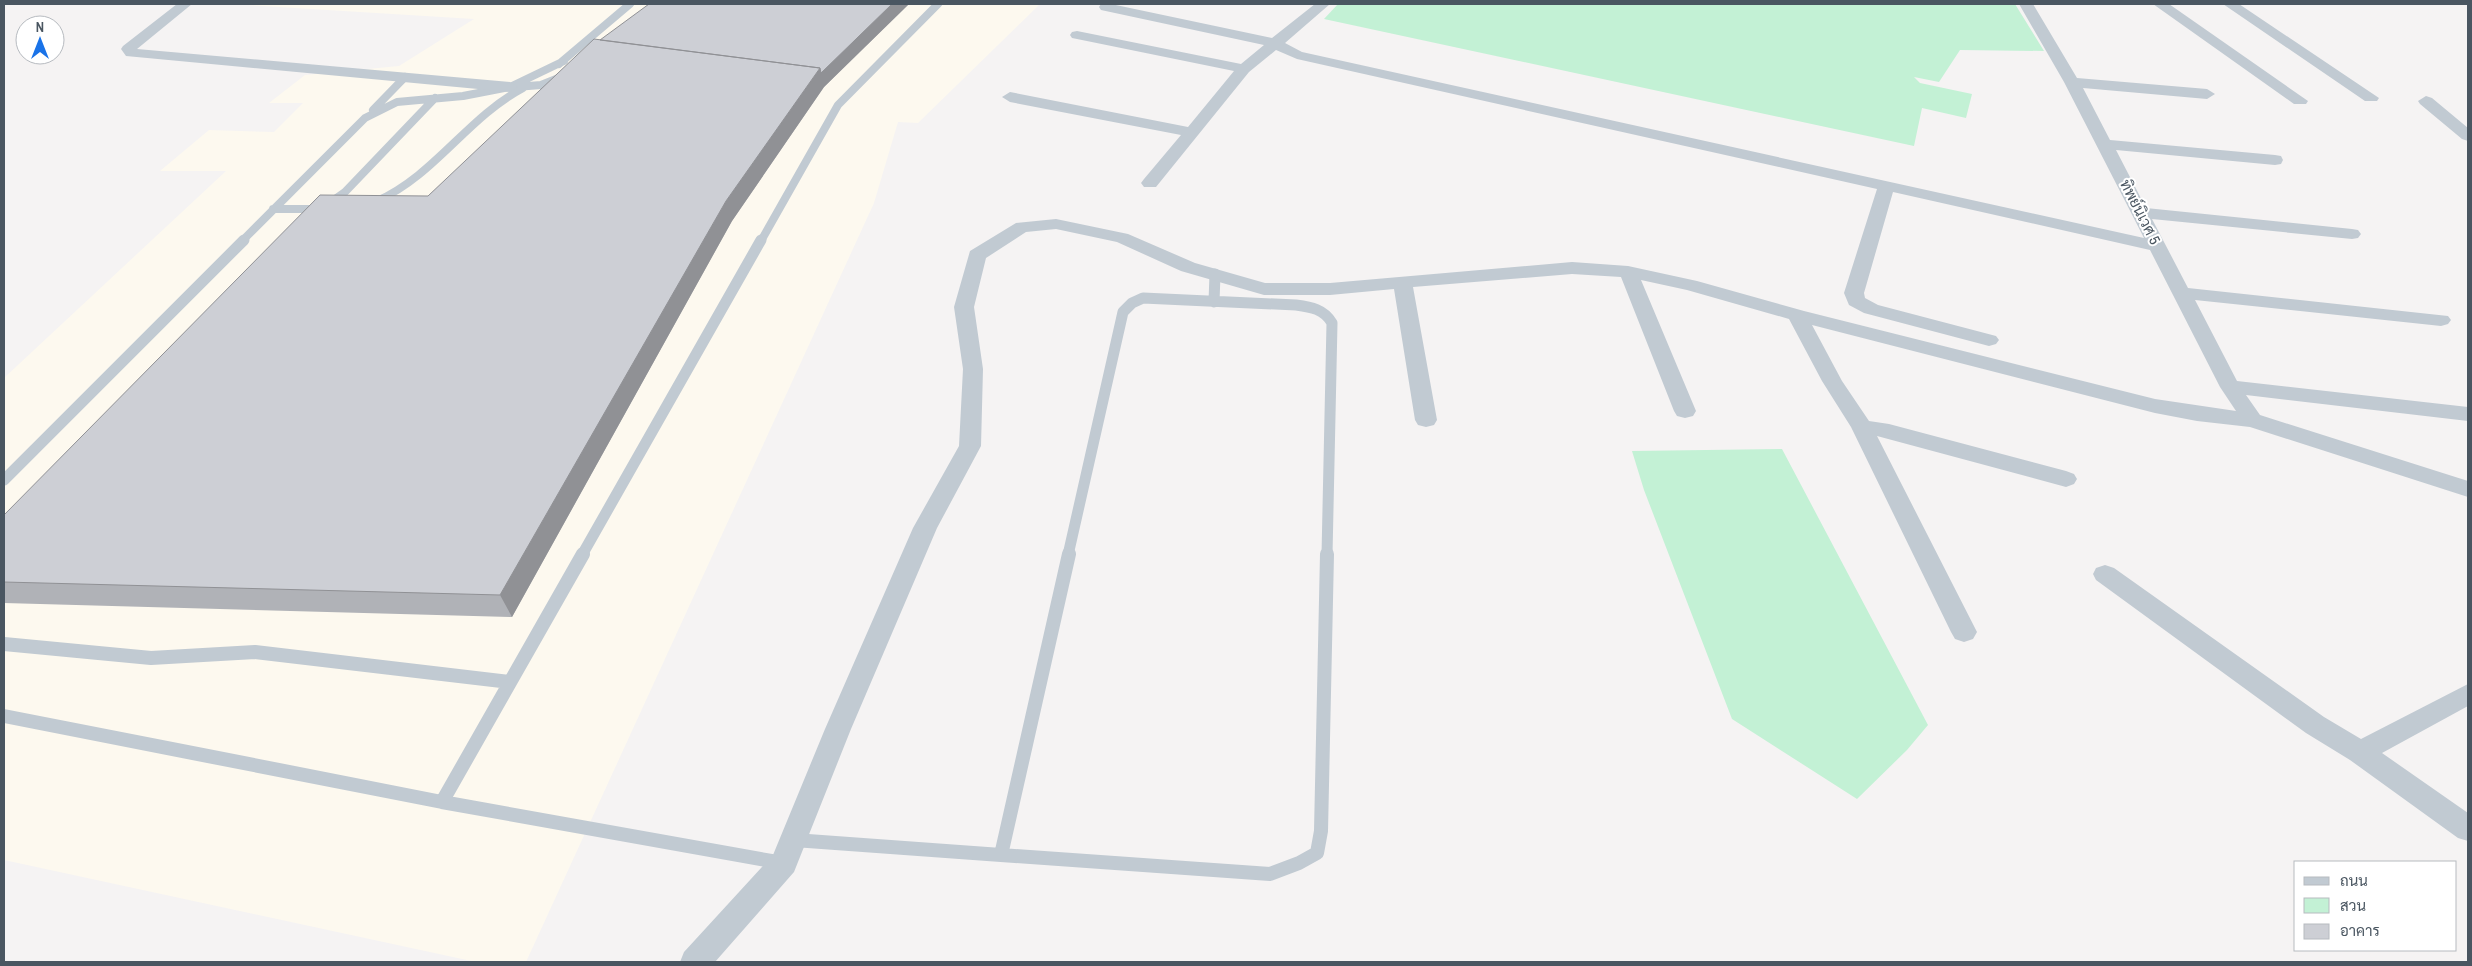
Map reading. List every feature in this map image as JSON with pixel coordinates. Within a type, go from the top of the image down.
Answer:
[{"type":"street","points":[[186,4],[132,43],[128,50],[132,53],[517,87]]},
{"type":"street","points":[[1150,183],[1190,132],[1244,69],[1323,4]]},
{"type":"street","name":"ทิพย์นิเวศ 5","points":[[2026,4],[2072,82],[2230,387],[2252,420]]},
{"type":"street","points":[[2160,4],[2300,101]]},
{"type":"street","points":[[2230,4],[2371,98]]},
{"type":"street","points":[[1106,7],[1276,44],[1297,55],[1316,60],[2157,246]]},
{"type":"street","points":[[1077,35],[1244,69]]},
{"type":"street","points":[[2072,82],[2207,94]]},
{"type":"street","points":[[1010,97],[1190,132]]},
{"type":"street","points":[[2426,101],[2468,136]]},
{"type":"street","points":[[2104,144],[2275,160]]},
{"type":"street","points":[[1886,186],[1854,293],[1856,301],[1870,309],[1989,340]]},
{"type":"street","points":[[2141,212],[2352,234]]},
{"type":"street","points":[[695,962],[784,864],[838,729],[925,528],[970,446],[973,368],[964,307],[977,256],[1022,227],[1056,224],[1122,238],[1188,267],[1264,289],[1330,289],[1572,268],[1628,272],[1690,285],[1796,315],[2154,406],[2196,414],[2252,420],[2468,489]]},
{"type":"street","points":[[1628,272],[1685,411]]},
{"type":"street","points":[[1402,283],[1426,420]]},
{"type":"street","points":[[2181,293],[2441,320]]},
{"type":"street","points":[[1796,315],[1832,381],[1862,427],[1890,487],[1964,632]]},
{"type":"street","points":[[2230,387],[2468,414]]},
{"type":"street","points":[[1862,427],[1889,431],[2066,479]]},
{"type":"street","points":[[2105,574],[2315,725],[2360,752],[2468,829]]},
{"type":"street","points":[[2360,752],[2468,694]]},
{"type":"lane","points":[[368,203],[396,193],[428,169],[482,115],[517,87],[564,61],[630,4]]},
{"type":"lane","points":[[442,802],[838,105],[938,4]]},
{"type":"lane","points":[[365,118],[397,102],[541,85],[570,74]]},
{"type":"lane","points":[[4,480],[406,77]]},
{"type":"lane","points":[[307,223],[321,209],[345,192],[435,98]]},
{"type":"lane","points":[[273,209],[321,209],[340,206]]},
{"type":"lane","points":[[1214,302],[1215,274]]},
{"type":"lane","points":[[794,840],[1001,855],[1270,874],[1300,864],[1317,852],[1321,831],[1332,323],[1329,316],[1309,307],[1143,298],[1126,306],[1123,312],[1001,855]]},
{"type":"lane","points":[[4,644],[151,658],[255,652],[510,682]]},
{"type":"lane","points":[[4,716],[442,802],[784,864]]},
{"type":"shaded area","points":[[230,4],[1040,4],[918,123],[898,122],[874,203],[526,962],[476,962],[4,860],[4,378],[226,171],[160,171],[209,130],[274,132],[303,103],[269,103],[305,75],[399,66],[474,19]]},
{"type":"green space","points":[[1338,4],[2015,4],[2044,51],[1960,50],[1939,82],[1914,77],[1920,83],[1972,94],[1966,118],[1922,108],[1914,146],[1324,19]]},
{"type":"green space","points":[[1782,449],[1928,725],[1907,750],[1857,799],[1732,719],[1644,490],[1632,451]]},
{"type":"building","points":[[649,4],[892,4],[821,73],[820,68],[600,40]]},
{"type":"building","points":[[594,39],[820,68],[726,201],[500,595],[4,582],[4,515],[320,195],[428,196]]}]
